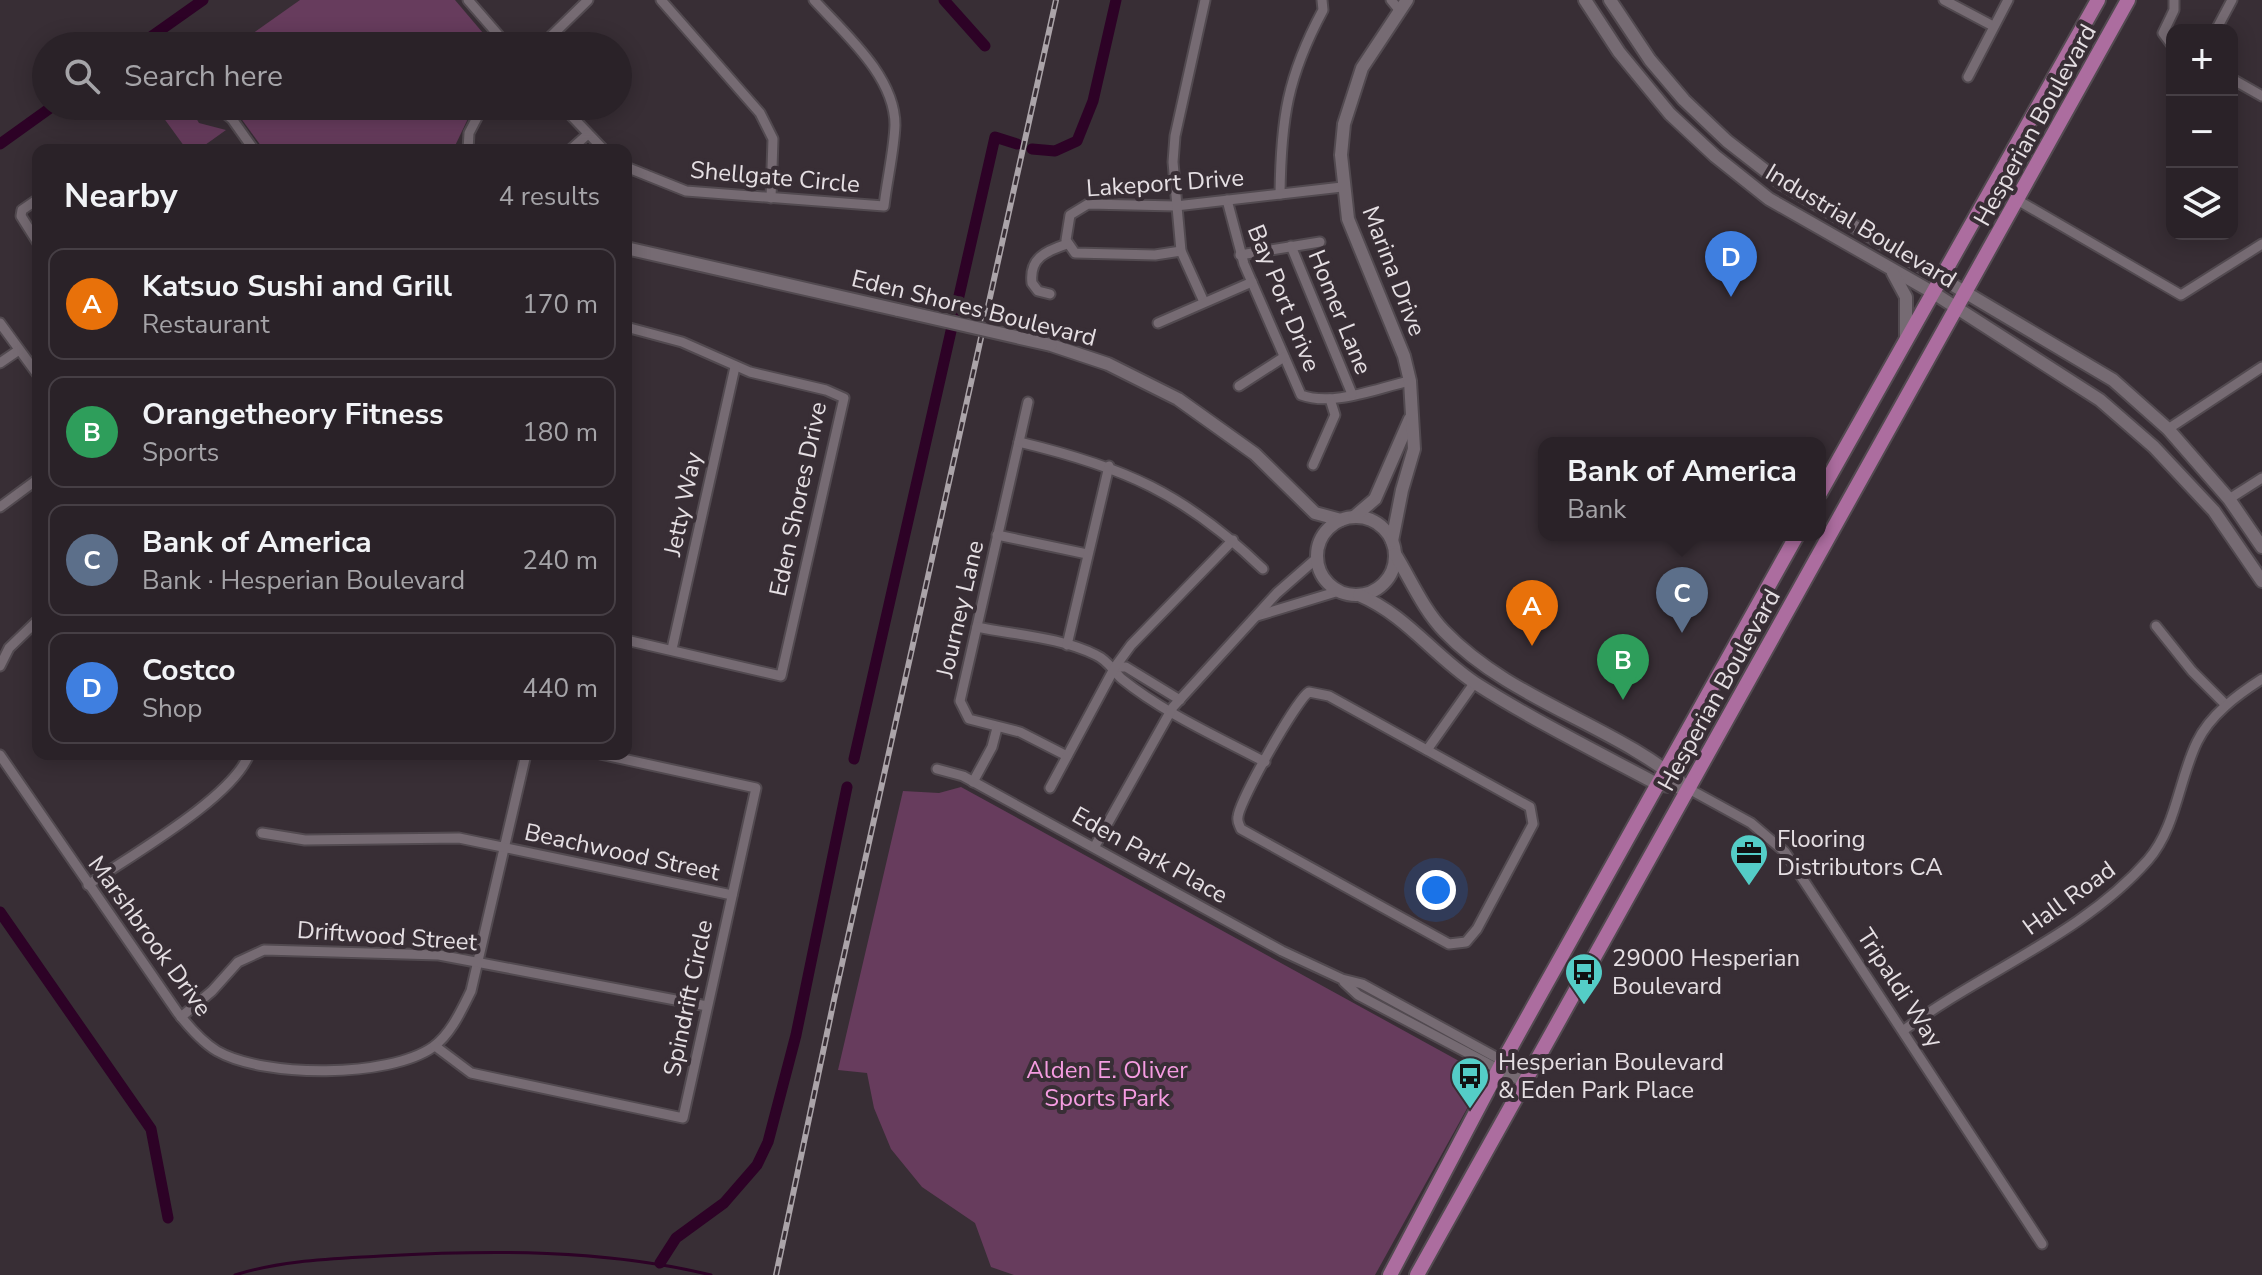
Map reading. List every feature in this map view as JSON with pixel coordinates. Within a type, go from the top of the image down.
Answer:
[{"type":"main road","name":"Hesperian Boulevard","points":[[1826,482],[2098,0]]},
{"type":"main road","name":"Hesperian Boulevard","points":[[1417,1275],[2019,201],[2128,0]]},
{"type":"main road","name":"Hesperian Boulevard","points":[[1390,1275],[1501,1066],[1794,541]]},
{"type":"main road","points":[[1438,1185],[1433,1207],[1435,1215],[1445,1224]]},
{"type":"street","points":[[468,0],[496,32]]},
{"type":"street","points":[[555,32],[588,0]]},
{"type":"street","points":[[661,0],[760,113],[770,131],[773,150],[771,198]]},
{"type":"street","name":"Shellgate Circle","points":[[632,169],[686,191],[884,206],[895,123],[891,107],[868,63],[814,0]]},
{"type":"street","points":[[1204,302],[1181,251],[1176,206],[1175,136],[1205,0]]},
{"type":"street","points":[[1280,194],[1279,147],[1284,111],[1294,73],[1323,10],[1322,0]]},
{"type":"street","points":[[1391,0],[1404,5]]},
{"type":"street","name":"Marina Drive","points":[[1394,548],[1414,449],[1410,381],[1404,356],[1348,219],[1342,187],[1344,124],[1351,95],[1379,38],[1404,5],[1420,0]]},
{"type":"street","name":"Industrial Boulevard","points":[[1585,0],[1619,52],[1670,114],[1715,156],[1769,199],[1932,292],[2100,400],[2154,447],[2214,511],[2262,581]]},
{"type":"street","name":"Industrial Boulevard","points":[[1610,0],[1650,60],[1684,100],[1727,141],[1781,183],[1968,290],[2113,380],[2168,429],[2229,499],[2262,547]]},
{"type":"street","points":[[1944,0],[1993,26]]},
{"type":"street","points":[[1968,77],[2008,0]]},
{"type":"street","points":[[2167,24],[2174,10],[2174,0]]},
{"type":"street","points":[[2219,24],[2232,0]]},
{"type":"street","points":[[2238,82],[2262,96]]},
{"type":"street","points":[[233,120],[250,144]]},
{"type":"street","points":[[467,144],[477,120]]},
{"type":"street","points":[[575,120],[598,144]]},
{"type":"street","points":[[577,144],[588,134]]},
{"type":"street","name":"Lakeport Drive","points":[[1067,244],[1070,215],[1082,205],[1176,206],[1342,187]]},
{"type":"street","name":"Bay Port Drive","points":[[1227,200],[1240,255],[1301,395],[1313,400],[1330,399],[1410,381]]},
{"type":"street","points":[[2019,201],[2181,295],[2262,244]]},
{"type":"street","points":[[32,203],[22,210],[21,216],[32,233]]},
{"type":"street","name":"Homer Lane","points":[[1240,255],[1320,242]]},
{"type":"street","points":[[1050,294],[1041,292],[1032,283],[1036,260],[1067,244],[1075,253],[1094,255],[1155,255],[1181,251]]},
{"type":"street","name":"Homer Lane","points":[[1291,246],[1352,394]]},
{"type":"street","name":"Eden Shores Boulevard","points":[[632,249],[1051,345],[1108,364],[1178,399],[1255,454],[1315,513],[1348,518]]},
{"type":"street","points":[[1888,267],[1906,297],[1906,339]]},
{"type":"street","points":[[1158,323],[1252,282]]},
{"type":"street","points":[[0,323],[32,367]]},
{"type":"street","name":"Eden Shores Drive","points":[[632,329],[682,342],[735,367],[844,398],[781,676],[632,641]]},
{"type":"street","points":[[0,363],[19,350]]},
{"type":"street","points":[[1239,386],[1284,357]]},
{"type":"street","name":"Jetty Way","points":[[672,649],[735,367]]},
{"type":"street","points":[[2168,429],[2262,367]]},
{"type":"street","points":[[1313,465],[1335,415],[1330,399]]},
{"type":"street","name":"Journey Lane","points":[[1028,402],[960,701],[969,719],[1020,732],[1067,756]]},
{"type":"street","name":"Marina Drive","points":[[1348,518],[1375,499],[1411,417]]},
{"type":"street","points":[[1019,442],[1109,466],[1203,515],[1263,569]]},
{"type":"street","points":[[1067,645],[1109,466]]},
{"type":"street","points":[[2229,499],[2262,478]]},
{"type":"street","points":[[0,507],[32,483]]},
{"type":"street","points":[[1315,513],[1324,577],[1339,591]]},
{"type":"street","points":[[1095,846],[1171,711],[1318,551],[1325,532],[1348,518],[1377,523],[1394,548],[1416,593],[1443,630],[1485,666],[1666,769],[1689,789]]},
{"type":"street","points":[[997,535],[1087,554]]},
{"type":"street","points":[[1050,788],[1115,667],[1131,645],[1233,540]]},
{"type":"street","points":[[1359,595],[1372,592],[1388,580],[1394,548]]},
{"type":"street","points":[[1254,618],[1339,591],[1359,595],[1403,620],[1475,682],[1657,784],[1689,789]]},
{"type":"street","points":[[0,666],[9,648],[32,626]]},
{"type":"street","points":[[2156,626],[2192,671],[2226,705]]},
{"type":"street","points":[[977,627],[1067,645],[1096,655],[1115,667],[1126,667],[1180,700]]},
{"type":"street","points":[[1427,750],[1485,666]]},
{"type":"street","points":[[1115,667],[1119,677],[1171,711],[1265,762]]},
{"type":"street","name":"Hall Road","points":[[1904,1030],[2119,891],[2152,856],[2181,792],[2197,742],[2226,705],[2262,679]]},
{"type":"street","points":[[1312,692],[1329,696],[1524,802],[1534,817],[1477,929],[1460,945],[1449,944],[1241,829],[1238,813],[1265,762],[1291,711],[1303,696],[1312,692]]},
{"type":"street","points":[[973,782],[992,747],[997,728]]},
{"type":"street","name":"Marshbrook Drive","points":[[0,755],[181,1017],[217,1051],[268,1068],[379,1068],[435,1046]]},
{"type":"street","points":[[88,885],[212,799],[235,777],[245,760]]},
{"type":"street","points":[[435,1046],[460,1014],[471,991],[525,760]]},
{"type":"street","name":"Spindrift Circle","points":[[435,1046],[471,1073],[683,1118],[756,788],[628,760]]},
{"type":"street","name":"Eden Park Place","points":[[937,769],[973,782],[1095,846],[1282,951],[1342,979],[1362,984],[1523,1081]]},
{"type":"street","name":"Tripaldi Way","points":[[1689,789],[1749,821],[1785,852],[2042,1244]]},
{"type":"street","name":"Beachwood Street","points":[[262,833],[305,840],[459,838],[732,895]]},
{"type":"street","name":"Driftwood Street","points":[[181,1017],[212,991],[238,962],[264,950],[439,955],[707,1006]]},
{"type":"green space","points":[[300,0],[455,0],[482,32],[255,32]]},
{"type":"green space","points":[[165,120],[197,120],[226,130],[206,144],[183,144]]},
{"type":"green space","points":[[242,120],[467,120],[456,144],[260,144]]},
{"type":"green space","name":"Alden E. Oliver Sports Park","points":[[961,787],[1479,1072],[1480,1085],[1375,1275],[1014,1275],[991,1267],[975,1223],[922,1187],[891,1149],[874,1108],[867,1073],[838,1070],[903,791],[939,793]]},
{"type":"waterway","points":[[158,32],[203,0]]},
{"type":"waterway","points":[[944,0],[985,46]]},
{"type":"waterway","points":[[1032,149],[1055,151],[1077,141],[1093,101],[1116,0]]},
{"type":"waterway","points":[[0,144],[33,120]]},
{"type":"waterway","points":[[854,759],[995,137],[1017,144]]},
{"type":"waterway","points":[[660,1263],[676,1238],[724,1203],[757,1165],[768,1142],[796,1035],[847,787]]},
{"type":"waterway","points":[[0,912],[151,1129],[168,1218]]},
{"type":"waterway","points":[[235,1275],[271,1266],[326,1259],[506,1253],[630,1260],[711,1275]]},
{"type":"railway","points":[[776,1275],[1056,0]]},
{"type":"place","name":"Costco","points":[[1731,297]]},
{"type":"place","name":"Bank of America","points":[[1682,633]]},
{"type":"place","name":"Katsuo Sushi and Grill","points":[[1532,646]]},
{"type":"place","name":"Orangetheory Fitness","points":[[1623,700]]},
{"type":"place","name":"Flooring Distributors CA","points":[[1749,887]]},
{"type":"place","name":"29000 Hesperian Boulevard","points":[[1584,1006]]},
{"type":"place","name":"Hesperian Boulevard & Eden Park Place","points":[[1470,1110]]}]
